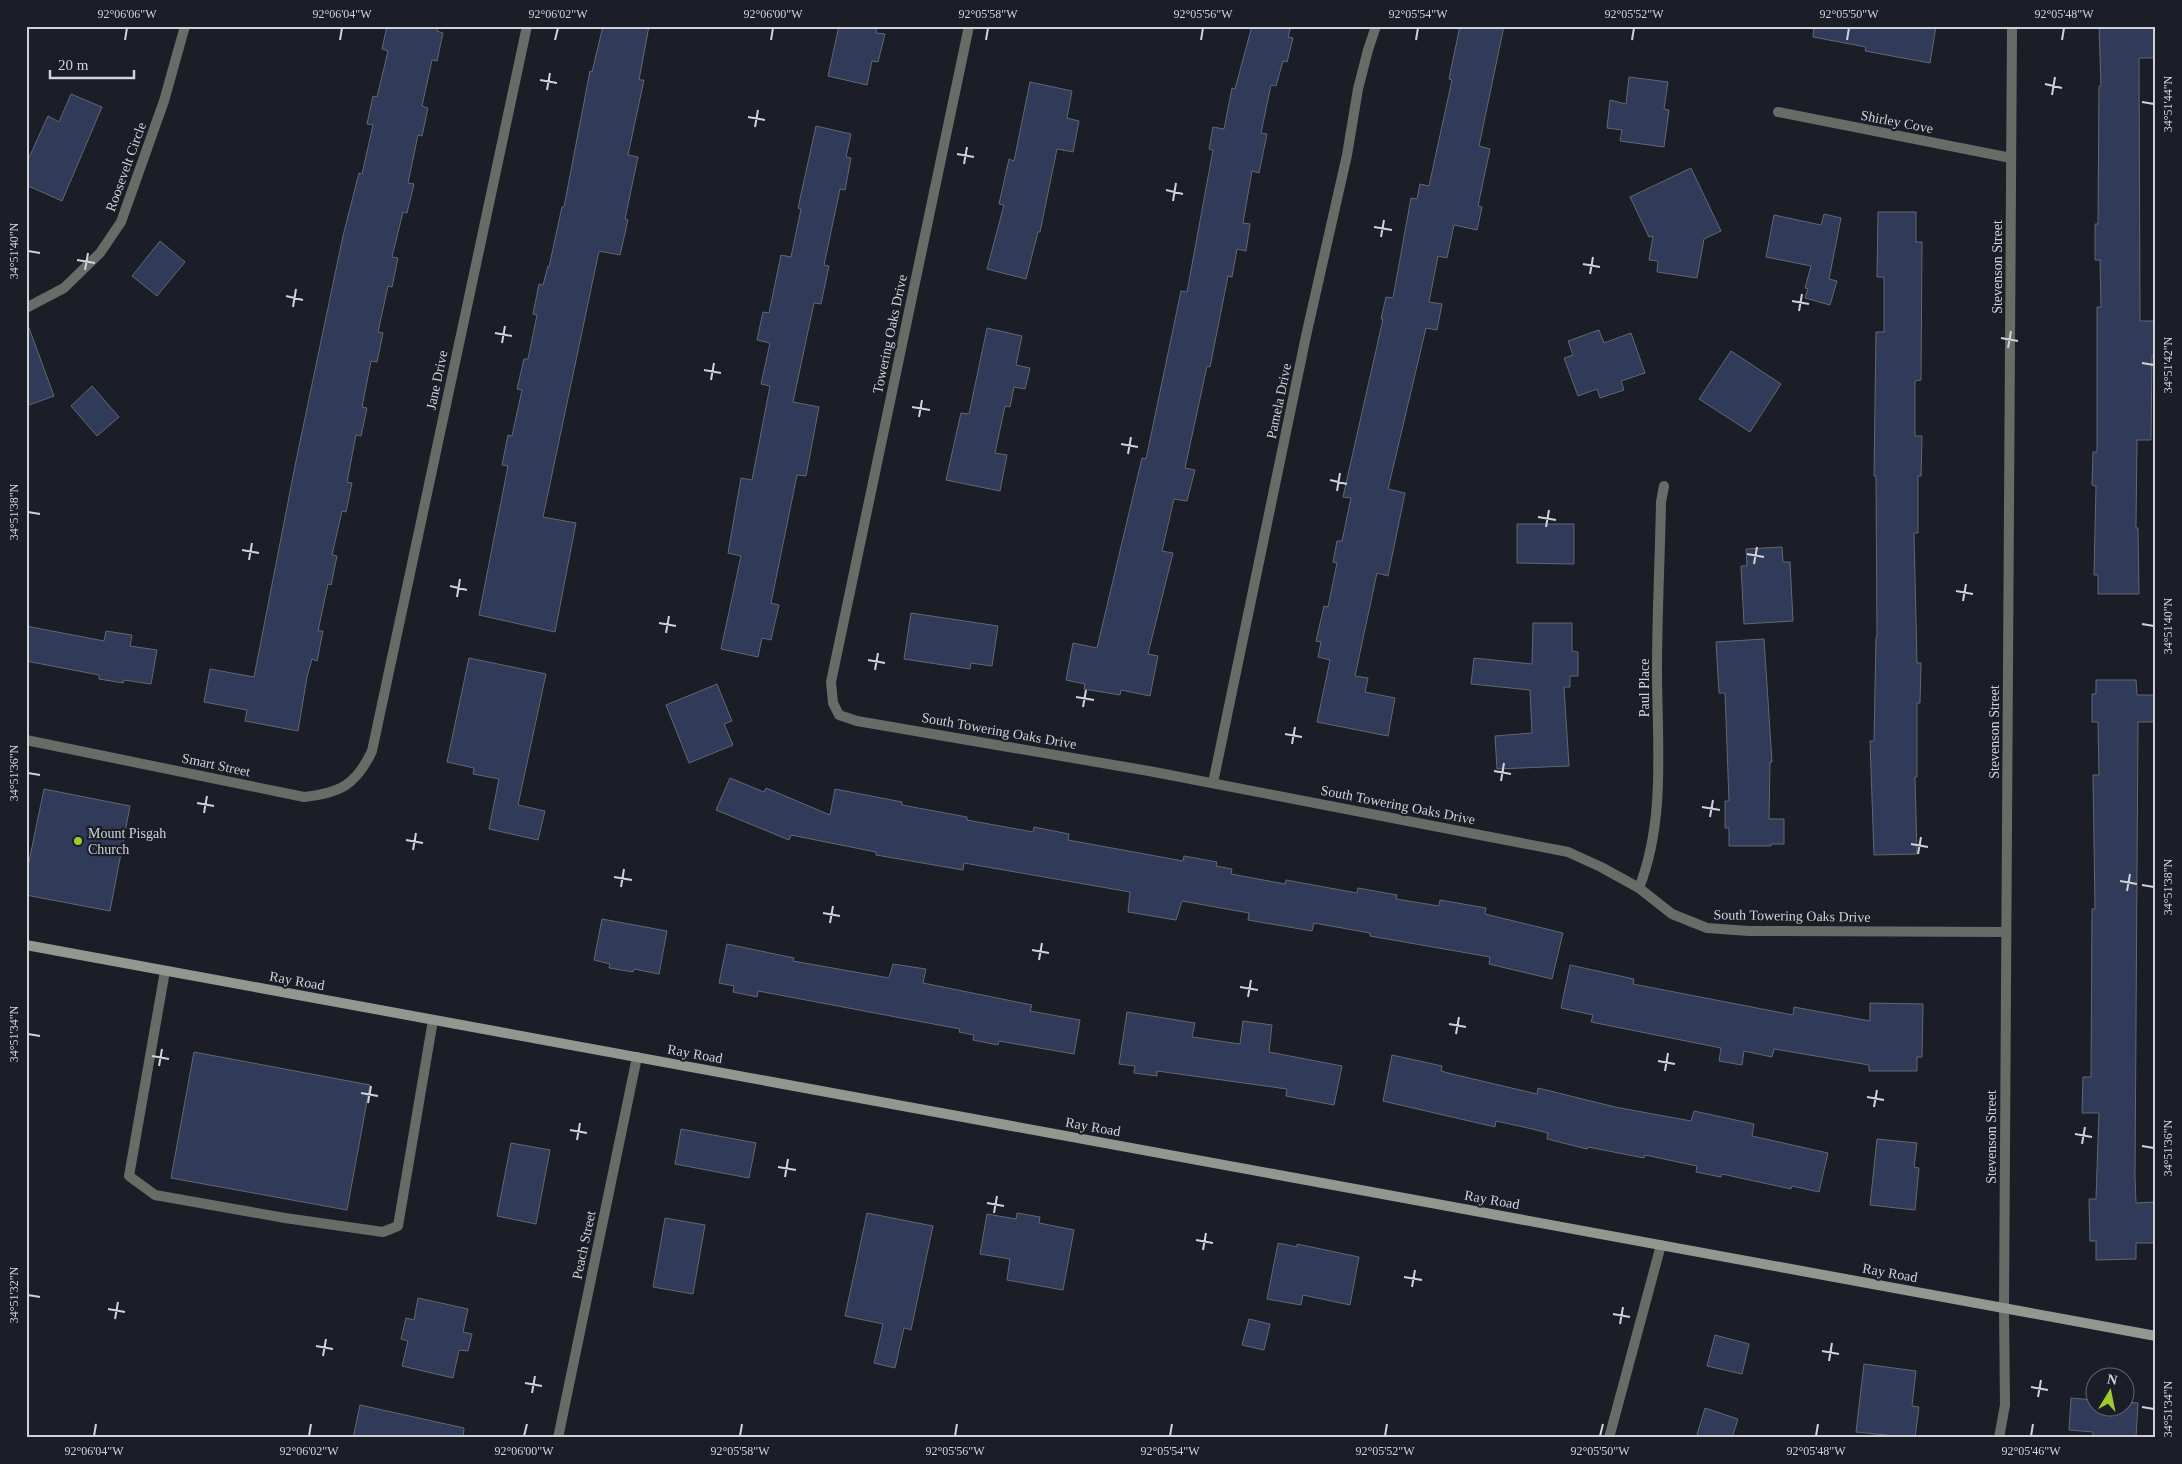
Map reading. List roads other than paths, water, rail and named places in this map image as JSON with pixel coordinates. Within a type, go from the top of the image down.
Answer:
[{"type":"street","name":"Roosevelt Circle","points":[[26,308],[64,288],[100,253],[121,222],[164,101],[185,26]]},
{"type":"street","name":"Jane Drive","points":[[374,741],[527,26]]},
{"type":"street","name":"Towering Oaks Drive","points":[[838,648],[969,26]]},
{"type":"street","name":"Pamela Drive","points":[[1213,783],[1306,336],[1347,155],[1358,90],[1376,26]]},
{"type":"street","name":"Stevenson Street","points":[[1999,1438],[2005,1405],[2012,26]]},
{"type":"street","name":"Shirley Cove","points":[[1778,112],[2012,158]]},
{"type":"street","name":"Paul Place","points":[[1639,888],[1648,866],[1654,838],[1657,785],[1657,667],[1661,502],[1664,486]]},
{"type":"street","name":"South Towering Oaks Drive","points":[[838,648],[831,682],[833,703],[840,715],[857,721],[1213,783],[1568,852],[1601,867],[1639,888],[1672,914],[1707,928],[1749,931],[2006,932]]},
{"type":"street","name":"Smart Street","points":[[26,740],[304,797],[328,794],[349,783],[365,765],[374,741]]},
{"type":"street","name":"Ray Road","points":[[26,945],[2156,1336]]},
{"type":"street","points":[[165,971],[156,1035],[129,1176],[155,1195],[276,1217],[383,1232],[398,1226],[433,1020]]},
{"type":"street","name":"Peach Street","points":[[558,1438],[637,1057]]},
{"type":"street","points":[[1609,1438],[1661,1245]]},
{"type":"place","name":"Mount Pisgah Church","points":[[78,841]]}]
